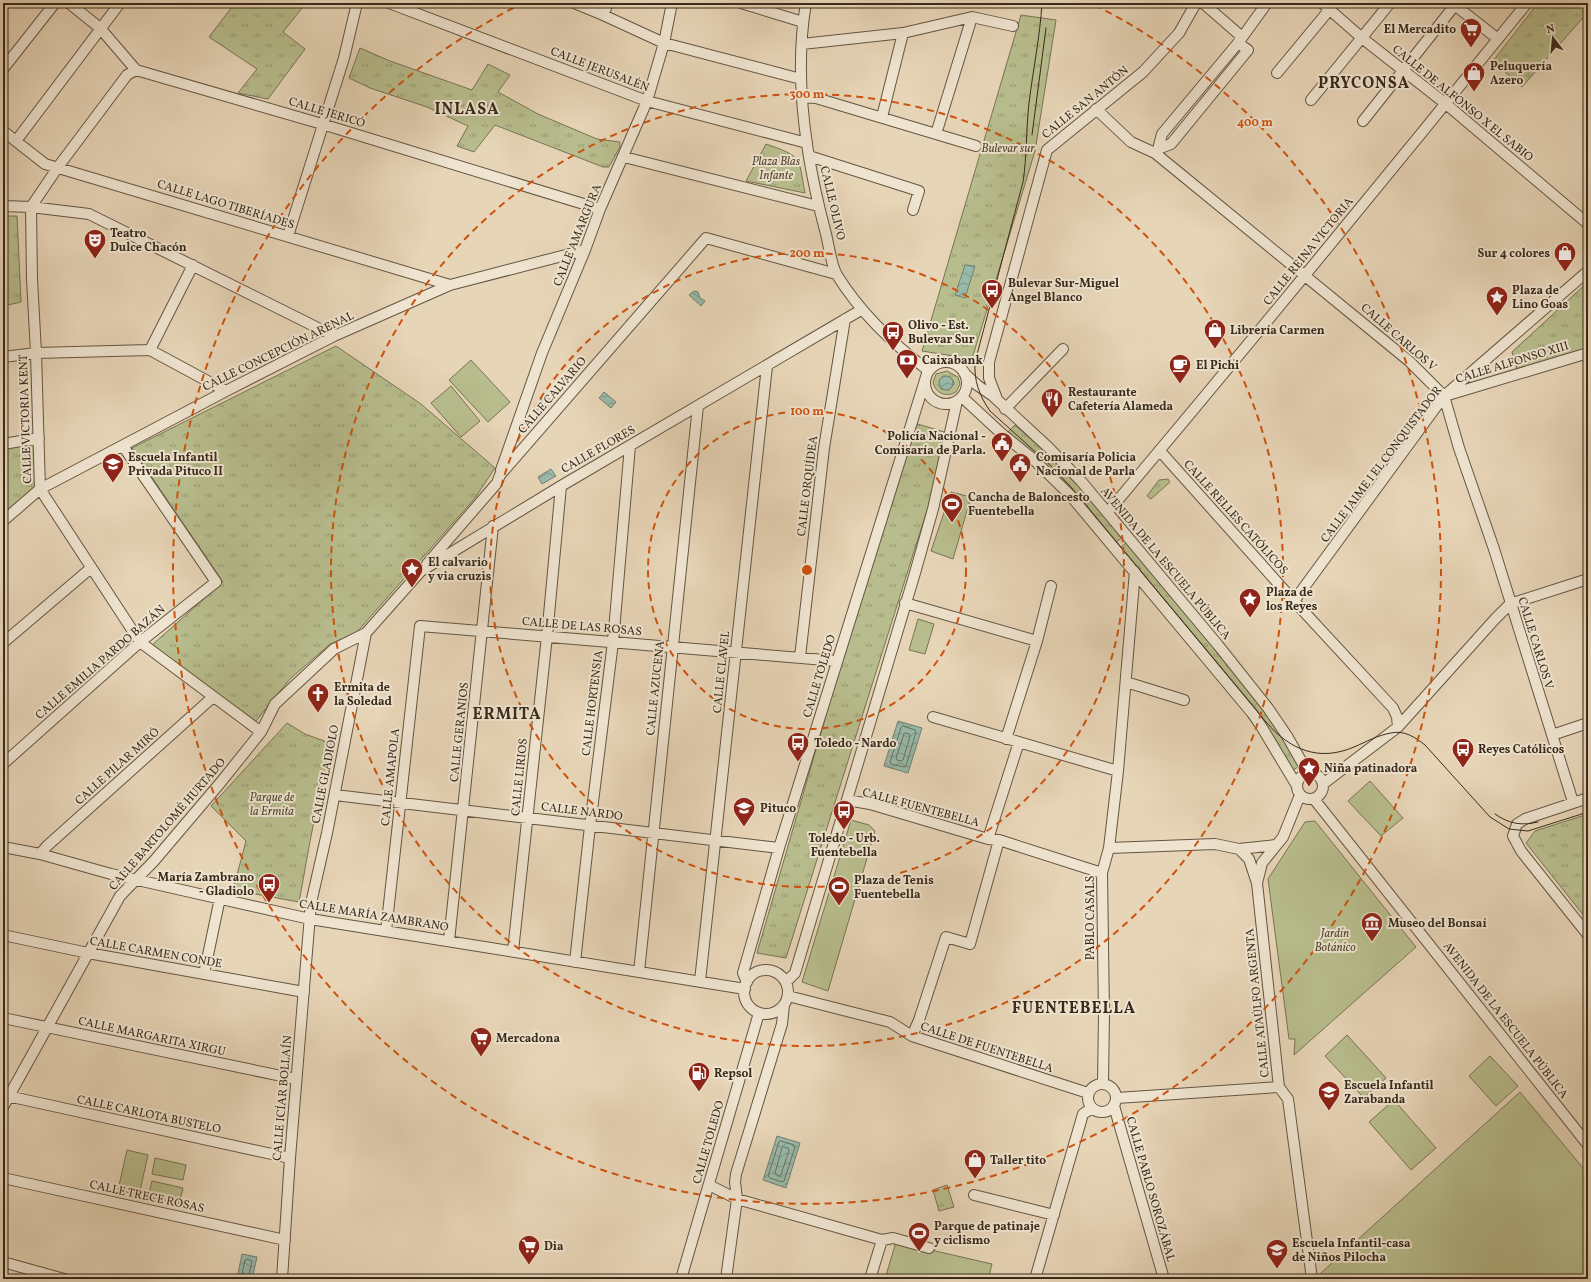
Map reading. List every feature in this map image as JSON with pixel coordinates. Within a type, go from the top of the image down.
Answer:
[{"type":"street","points":[[3,69],[55,3]]},
{"type":"street","points":[[31,206],[58,167],[127,75],[136,70],[100,28],[70,3]]},
{"type":"street","points":[[16,141],[120,3]]},
{"type":"street","points":[[288,236],[344,58],[357,3]]},
{"type":"street","name":"CALLE JERUSALÉN","points":[[389,3],[647,101],[807,143]]},
{"type":"street","points":[[574,3],[664,43],[801,79]]},
{"type":"street","points":[[603,15],[608,3]]},
{"type":"street","name":"CALLE AMARGURA","points":[[500,475],[542,353],[585,250],[600,209],[624,157],[647,101],[664,43],[672,3]]},
{"type":"street","points":[[741,3],[803,22]]},
{"type":"street","name":"CALLE OLIVO","points":[[806,3],[803,22],[801,96],[809,156],[818,206],[836,274],[861,310],[927,374]]},
{"type":"street","name":"CALLE SAN ANTÓN","points":[[997,400],[990,384],[989,362],[1047,150],[1143,72],[1179,33],[1196,3]]},
{"type":"street","points":[[1157,151],[1171,144],[1248,50],[1203,3]]},
{"type":"street","points":[[1157,151],[1162,134],[1240,40],[1267,3]]},
{"type":"street","points":[[1311,100],[1390,3]]},
{"type":"street","name":"CALLE REINA VICTORIA","points":[[1108,512],[1446,104],[1527,3]]},
{"type":"street","points":[[1363,121],[1454,4],[1498,39]]},
{"type":"street","points":[[1277,73],[1326,6]]},
{"type":"street","name":"CALLE DE ALFONSO X EL SABIO","points":[[1326,6],[1362,38],[1446,104],[1588,224]]},
{"type":"street","points":[[936,134],[972,17]]},
{"type":"street","points":[[802,44],[904,33],[972,17],[1013,26]]},
{"type":"street","points":[[882,117],[904,33]]},
{"type":"street","name":"CALLE JERICÓ","points":[[136,70],[322,124],[600,209]]},
{"type":"street","points":[[801,96],[816,98],[976,146]]},
{"type":"street","name":"CALLE CARLOS V","points":[[1096,109],[1131,142],[1157,151],[1409,361],[1444,396],[1459,448],[1494,549],[1573,802]]},
{"type":"street","name":"CALLE LAGO TIBERÍADES","points":[[3,131],[46,164],[450,285]]},
{"type":"street","points":[[809,156],[919,191],[913,210]]},
{"type":"street","points":[[624,157],[818,206]]},
{"type":"street","points":[[3,206],[31,206],[89,214],[334,336]]},
{"type":"street","name":"CALLE VICTORIA KENT","points":[[31,206],[32,278],[40,489],[140,642],[261,732]]},
{"type":"street","name":"CALLE CALVARIO","points":[[421,572],[496,483],[500,475],[706,238],[836,274]]},
{"type":"street","name":"CALLE CONCEPCIÓN ARENAL","points":[[3,521],[40,489],[334,336],[450,285],[585,250]]},
{"type":"street","points":[[150,350],[193,265]]},
{"type":"street","name":"CALLE JAIME I EL CONQUISTADOR","points":[[1294,601],[1444,396],[1588,271]]},
{"type":"street","name":"CALLE FLORES","points":[[366,633],[421,572],[493,526],[861,310]]},
{"type":"street","name":"CALLE ORQUÍDEA","points":[[800,657],[824,448],[845,319]]},
{"type":"street","points":[[1005,409],[1063,348]]},
{"type":"street","points":[[3,357],[36,353],[150,350],[226,391]]},
{"type":"street","name":"CALLE ALFONSO XIII","points":[[1444,396],[1588,352]]},
{"type":"street","points":[[786,982],[795,973],[933,509],[959,399],[966,387],[964,373],[959,367],[948,363],[940,363],[927,374],[925,385],[927,392],[933,400],[944,404],[950,404],[959,399]]},
{"type":"street","name":"CALLE CLAVEL","points":[[700,981],[767,366]]},
{"type":"street","name":"AVENIDA DE LA ESCUELA PÚBLICA","points":[[964,373],[977,386],[997,400],[1048,447],[1108,512],[1268,708],[1287,736],[1308,773]]},
{"type":"street","name":"CALLE TOLEDO","points":[[746,986],[743,973],[778,848],[927,374]]},
{"type":"street","points":[[959,399],[1033,459],[1065,489],[1252,713],[1298,791],[1308,799],[1314,799],[1321,793],[1323,784],[1320,778],[1316,775],[1308,773],[1300,778],[1298,791]]},
{"type":"street","name":"CALLE AZUCENA","points":[[639,972],[698,406]]},
{"type":"street","points":[[3,444],[39,438]]},
{"type":"street","name":"CALLE EMILIA PARDO BAZÁN","points":[[3,764],[140,642],[216,582],[123,446]]},
{"type":"street","name":"CALLE HORTENSIA","points":[[574,962],[613,642],[630,446]]},
{"type":"street","name":"CALLE RELLES CATÓLICOS","points":[[1160,451],[1294,601],[1393,708],[1397,717],[1398,727]]},
{"type":"street","name":"CALLE LIRIOS","points":[[513,951],[547,636],[561,486]]},
{"type":"street","name":"CALLE GERANIOS","points":[[449,941],[493,526]]},
{"type":"street","points":[[3,643],[91,568]]},
{"type":"street","name":"PABLO CASALS","points":[[1103,1083],[1104,1014],[1102,872],[1108,848],[1118,771],[1135,571]]},
{"type":"street","points":[[1323,784],[1398,727],[1510,604],[1588,579]]},
{"type":"street","points":[[1006,739],[1037,641],[1051,586]]},
{"type":"street","points":[[905,603],[1037,641]]},
{"type":"street","name":"CALLE DE LAS ROSAS","points":[[420,626],[672,647],[736,654],[800,657],[837,661]]},
{"type":"street","name":"CALLE AMAPOLA","points":[[386,931],[420,626]]},
{"type":"street","name":"CALLE BARTOLOMÉ HURTADO","points":[[3,1107],[6,1096],[47,1028],[120,896],[154,861],[261,732],[275,704],[334,649],[366,633]]},
{"type":"street","name":"CALLE GLADIOLO","points":[[310,919],[314,888],[335,795],[366,633]]},
{"type":"street","points":[[1126,682],[1184,700]]},
{"type":"street","name":"CALLE PILAR MIRÓ","points":[[40,854],[47,846],[213,697]]},
{"type":"street","points":[[933,717],[1118,771]]},
{"type":"street","points":[[1552,735],[1588,723]]},
{"type":"street","name":"CALLE FUENTEBELLA","points":[[988,839],[1019,742]]},
{"type":"street","name":"CALLE ATAÚLFO ARGENTA","points":[[1298,791],[1283,837],[1262,863],[1257,883],[1280,1087],[1288,1099],[1312,1279]]},
{"type":"street","name":"CALLE NARDO","points":[[335,795],[778,848]]},
{"type":"street","points":[[1588,798],[1525,819],[1517,824],[1513,836],[1521,851],[1588,935]]},
{"type":"street","name":"AVENIDA DE LA ESCUELA PÚBLICA","points":[[1314,799],[1588,1145]]},
{"type":"street","name":"CALLE FUENTEBELLA","points":[[847,800],[870,804],[988,839],[999,840],[1102,872]]},
{"type":"street","points":[[912,1036],[919,1020],[946,937],[970,944],[999,840]]},
{"type":"street","points":[[1108,848],[1215,844],[1239,849],[1276,845]]},
{"type":"street","name":"CALLE MARÍA ZAMBRANO","points":[[3,846],[40,854],[136,880],[310,919],[639,972],[746,986]]},
{"type":"street","points":[[1239,849],[1249,859],[1257,883]]},
{"type":"street","points":[[204,974],[220,898]]},
{"type":"street","name":"CALLE ICÍAR BOLLAÍN","points":[[282,1279],[296,1079],[310,919]]},
{"type":"street","name":"CALLE CARMEN CONDE","points":[[3,935],[88,953],[304,992]]},
{"type":"street","points":[[726,1279],[737,1199],[735,1182],[736,1174],[782,1024],[788,989],[786,982],[780,975],[771,971],[762,971],[753,975],[746,986],[745,997],[747,1004],[759,1013],[773,1013],[777,1011],[786,1000]]},
{"type":"street","name":"CALLE DE FUENTEBELLA","points":[[786,1000],[890,1022],[912,1036],[1088,1093]]},
{"type":"street","name":"CALLE TOLEDO","points":[[681,1279],[759,1013]]},
{"type":"street","name":"CALLE MARGARITA XIRGU","points":[[3,1018],[296,1079]]},
{"type":"street","points":[[1103,1083],[1108,1084],[1116,1093],[1115,1102],[1109,1110],[1103,1112],[1092,1108],[1088,1102],[1088,1093],[1094,1086],[1103,1083]]},
{"type":"street","points":[[1115,1102],[1280,1087]]},
{"type":"street","name":"CALLE CARLOTA BUSTELO","points":[[6,1096],[290,1158]]},
{"type":"street","name":"CALLE PABLO SOROZÁBAL","points":[[1115,1102],[1164,1279]]},
{"type":"street","points":[[1035,1279],[1083,1114],[1092,1108]]},
{"type":"street","name":"CALLE TRECE ROSAS","points":[[3,1178],[285,1240]]},
{"type":"street","points":[[709,1185],[737,1199],[882,1240],[893,1238],[929,1248]]},
{"type":"street","points":[[974,1194],[1054,1215]]},
{"type":"street","points":[[870,1279],[882,1240]]},
{"type":"street","points":[[3,1262],[64,1279]]},
{"type":"green space","points":[[235,3],[306,3],[283,32],[305,49],[268,99],[238,93],[257,69],[209,37]]},
{"type":"green space","points":[[1538,3],[1588,3],[1588,12],[1522,87],[1493,61]]},
{"type":"green space","name":"Bulevar sur","points":[[1021,15],[1056,20],[1035,151],[972,359],[922,351]]},
{"type":"green space","points":[[360,48],[390,61],[472,90],[488,64],[510,75],[498,92],[538,114],[597,139],[620,142],[620,147],[609,167],[603,167],[495,125],[474,152],[457,146],[468,126],[427,107],[370,88],[349,78]]},
{"type":"green space","name":"Plaza Blas Infante","points":[[766,144],[793,155],[797,160],[805,193],[746,181]]},
{"type":"green space","points":[[3,216],[17,216],[21,302],[3,306]]},
{"type":"green space","points":[[1588,282],[1588,348],[1517,370],[1512,352]]},
{"type":"green space","points":[[336,346],[421,404],[495,468],[475,498],[357,632],[330,644],[290,679],[256,721],[221,697],[152,645],[223,582],[132,448]]},
{"type":"green space","points":[[471,360],[510,402],[488,422],[449,380]]},
{"type":"green space","points":[[947,371],[958,377],[960,384],[956,392],[948,395],[939,392],[934,386],[933,382],[936,374]],"holes":[[[943,376],[950,377],[954,384],[949,390],[941,389],[940,379]]]},
{"type":"green space","points":[[451,386],[480,421],[461,437],[431,403]]},
{"type":"green space","points":[[911,422],[951,434],[786,958],[757,953]]},
{"type":"green space","points":[[1015,425],[1068,473],[1123,537],[1115,543],[1029,450],[1008,432]]},
{"type":"green space","points":[[37,442],[36,486],[3,514],[3,448]]},
{"type":"green space","points":[[1168,479],[1170,482],[1151,499],[1147,496],[1159,480]]},
{"type":"green space","name":"Cancha de Baloncesto Fuentebella","points":[[951,492],[971,497],[953,559],[931,551]]},
{"type":"green space","points":[[1127,542],[1269,714],[1300,766],[1291,771],[1120,548]]},
{"type":"green space","points":[[918,619],[934,624],[925,654],[909,650]]},
{"type":"green space","name":"Parque de la Ermita","points":[[287,723],[305,734],[335,745],[328,764],[318,803],[299,902],[233,890],[246,841],[211,806]]},
{"type":"green space","points":[[1370,781],[1403,818],[1381,836],[1348,801]]},
{"type":"green space","points":[[1588,814],[1588,921],[1526,843],[1535,831]]},
{"type":"green space","name":"Plaza de Tenis Fuentebella","points":[[851,820],[869,825],[875,831],[828,991],[802,982]]},
{"type":"green space","name":"Jardín Botánico","points":[[1315,821],[1416,947],[1294,1055],[1295,1039],[1289,1039],[1268,879],[1305,822]]},
{"type":"green space","points":[[1347,1035],[1386,1078],[1364,1098],[1325,1056]]},
{"type":"green space","points":[[1490,1056],[1518,1086],[1496,1106],[1469,1076]]},
{"type":"green space","points":[[1520,1092],[1588,1174],[1588,1279],[1321,1279],[1321,1273]]},
{"type":"green space","points":[[1394,1100],[1436,1148],[1411,1170],[1369,1122]]},
{"type":"green space","points":[[127,1150],[148,1155],[139,1195],[118,1190]]},
{"type":"green space","points":[[155,1158],[186,1165],[183,1180],[152,1174]]},
{"type":"green space","points":[[152,1181],[183,1188],[179,1204],[148,1197]]},
{"type":"green space","points":[[947,1185],[954,1207],[939,1211],[933,1190]]},
{"type":"green space","name":"Parque de patinaje y ciclismo","points":[[896,1242],[992,1264],[988,1279],[885,1279]]},
{"type":"water","points":[[965,265],[975,266],[965,298],[955,295]]},
{"type":"water","points":[[694,291],[698,292],[700,298],[705,301],[701,306],[689,295]]},
{"type":"water","points":[[943,376],[949,376],[953,380],[953,386],[949,390],[943,390],[939,386],[939,380]]},
{"type":"water","points":[[604,392],[616,402],[611,408],[599,398]]},
{"type":"water","points":[[544,394],[552,400],[540,413],[535,409]]},
{"type":"water","points":[[551,469],[556,476],[542,484],[538,477]]},
{"type":"water","points":[[898,721],[922,728],[908,773],[884,766]]},
{"type":"water","points":[[777,1136],[800,1143],[786,1188],[763,1180]]},
{"type":"water","points":[[242,1254],[257,1257],[252,1279],[237,1279]]},
{"type":"tram line","points":[[1042,3],[1029,103],[1023,182],[975,362],[975,375],[978,388],[990,411],[1050,465],[1071,487],[1266,722],[1285,740],[1306,751],[1329,753],[1354,747],[1386,734],[1396,732],[1405,733],[1425,745],[1490,817],[1509,829],[1528,831],[1588,812]]},
{"type":"tram line","points":[[1032,135],[1046,28]]},
{"type":"tram line","points":[[1495,814],[1505,820],[1521,824],[1538,822]]},
{"type":"place","name":"El Mercadito","points":[[1471,48]]},
{"type":"place","name":"Peluquería Azero","points":[[1474,92]]},
{"type":"place","name":"Teatro Dulce Chacón","points":[[95,260]]},
{"type":"place","name":"Sur 4 colores","points":[[1565,272]]},
{"type":"place","name":"Bulevar Sur-Miguel Ángel Blanco","points":[[992,310]]},
{"type":"place","name":"Plaza de Lino Goas","points":[[1497,316]]},
{"type":"place","name":"Librería Carmen","points":[[1215,350]]},
{"type":"place","name":"Olivo - Est. Bulevar Sur","points":[[893,352]]},
{"type":"place","name":"Caixabank","points":[[907,380]]},
{"type":"place","name":"El Pichi","points":[[1180,384]]},
{"type":"place","name":"Restaurante Cafetería Alameda","points":[[1052,418]]},
{"type":"place","name":"Policía Nacional - Comisaría de Parla.","points":[[1002,462]]},
{"type":"place","name":"Escuela Infantil Privada Pituco II","points":[[113,484]]},
{"type":"place","name":"Comisaría Policia Nacional de Parla","points":[[1020,484]]},
{"type":"place","name":"Cancha de Baloncesto Fuentebella","points":[[952,524]]},
{"type":"place","name":"El calvario y via cruzis","points":[[412,588]]},
{"type":"place","name":"Plaza de los Reyes","points":[[1250,618]]},
{"type":"place","name":"Ermita de la Soledad","points":[[318,714]]},
{"type":"place","name":"Toledo - Nardo","points":[[798,762]]},
{"type":"place","name":"Reyes Católicos","points":[[1463,768]]},
{"type":"place","name":"Niña patinadora","points":[[1309,788]]},
{"type":"place","name":"Pituco","points":[[744,828]]},
{"type":"place","name":"Toledo - Urb. Fuentebella","points":[[844,830]]},
{"type":"place","name":"María Zambrano - Gladiolo","points":[[269,904]]},
{"type":"place","name":"Plaza de Tenis Fuentebella","points":[[839,906]]},
{"type":"place","name":"Museo del Bonsaí","points":[[1372,942]]},
{"type":"place","name":"Mercadona","points":[[481,1058]]},
{"type":"place","name":"Repsol","points":[[699,1092]]},
{"type":"place","name":"Escuela Infantil Zarabanda","points":[[1329,1112]]},
{"type":"place","name":"Taller tito","points":[[975,1180]]},
{"type":"place","name":"Parque de patinaje y ciclismo","points":[[919,1252]]},
{"type":"place","name":"Dia","points":[[529,1266]]},
{"type":"place","name":"Escuela Infantil-casa de Niños Pilocha","points":[[1277,1270]]},
{"type":"district","name":"PRYCONSA","points":[[1364,82]]},
{"type":"district","name":"INLASA","points":[[467,108]]},
{"type":"district","name":"ERMITA","points":[[507,713]]},
{"type":"district","name":"FUENTEBELLA","points":[[1074,1007]]}]
